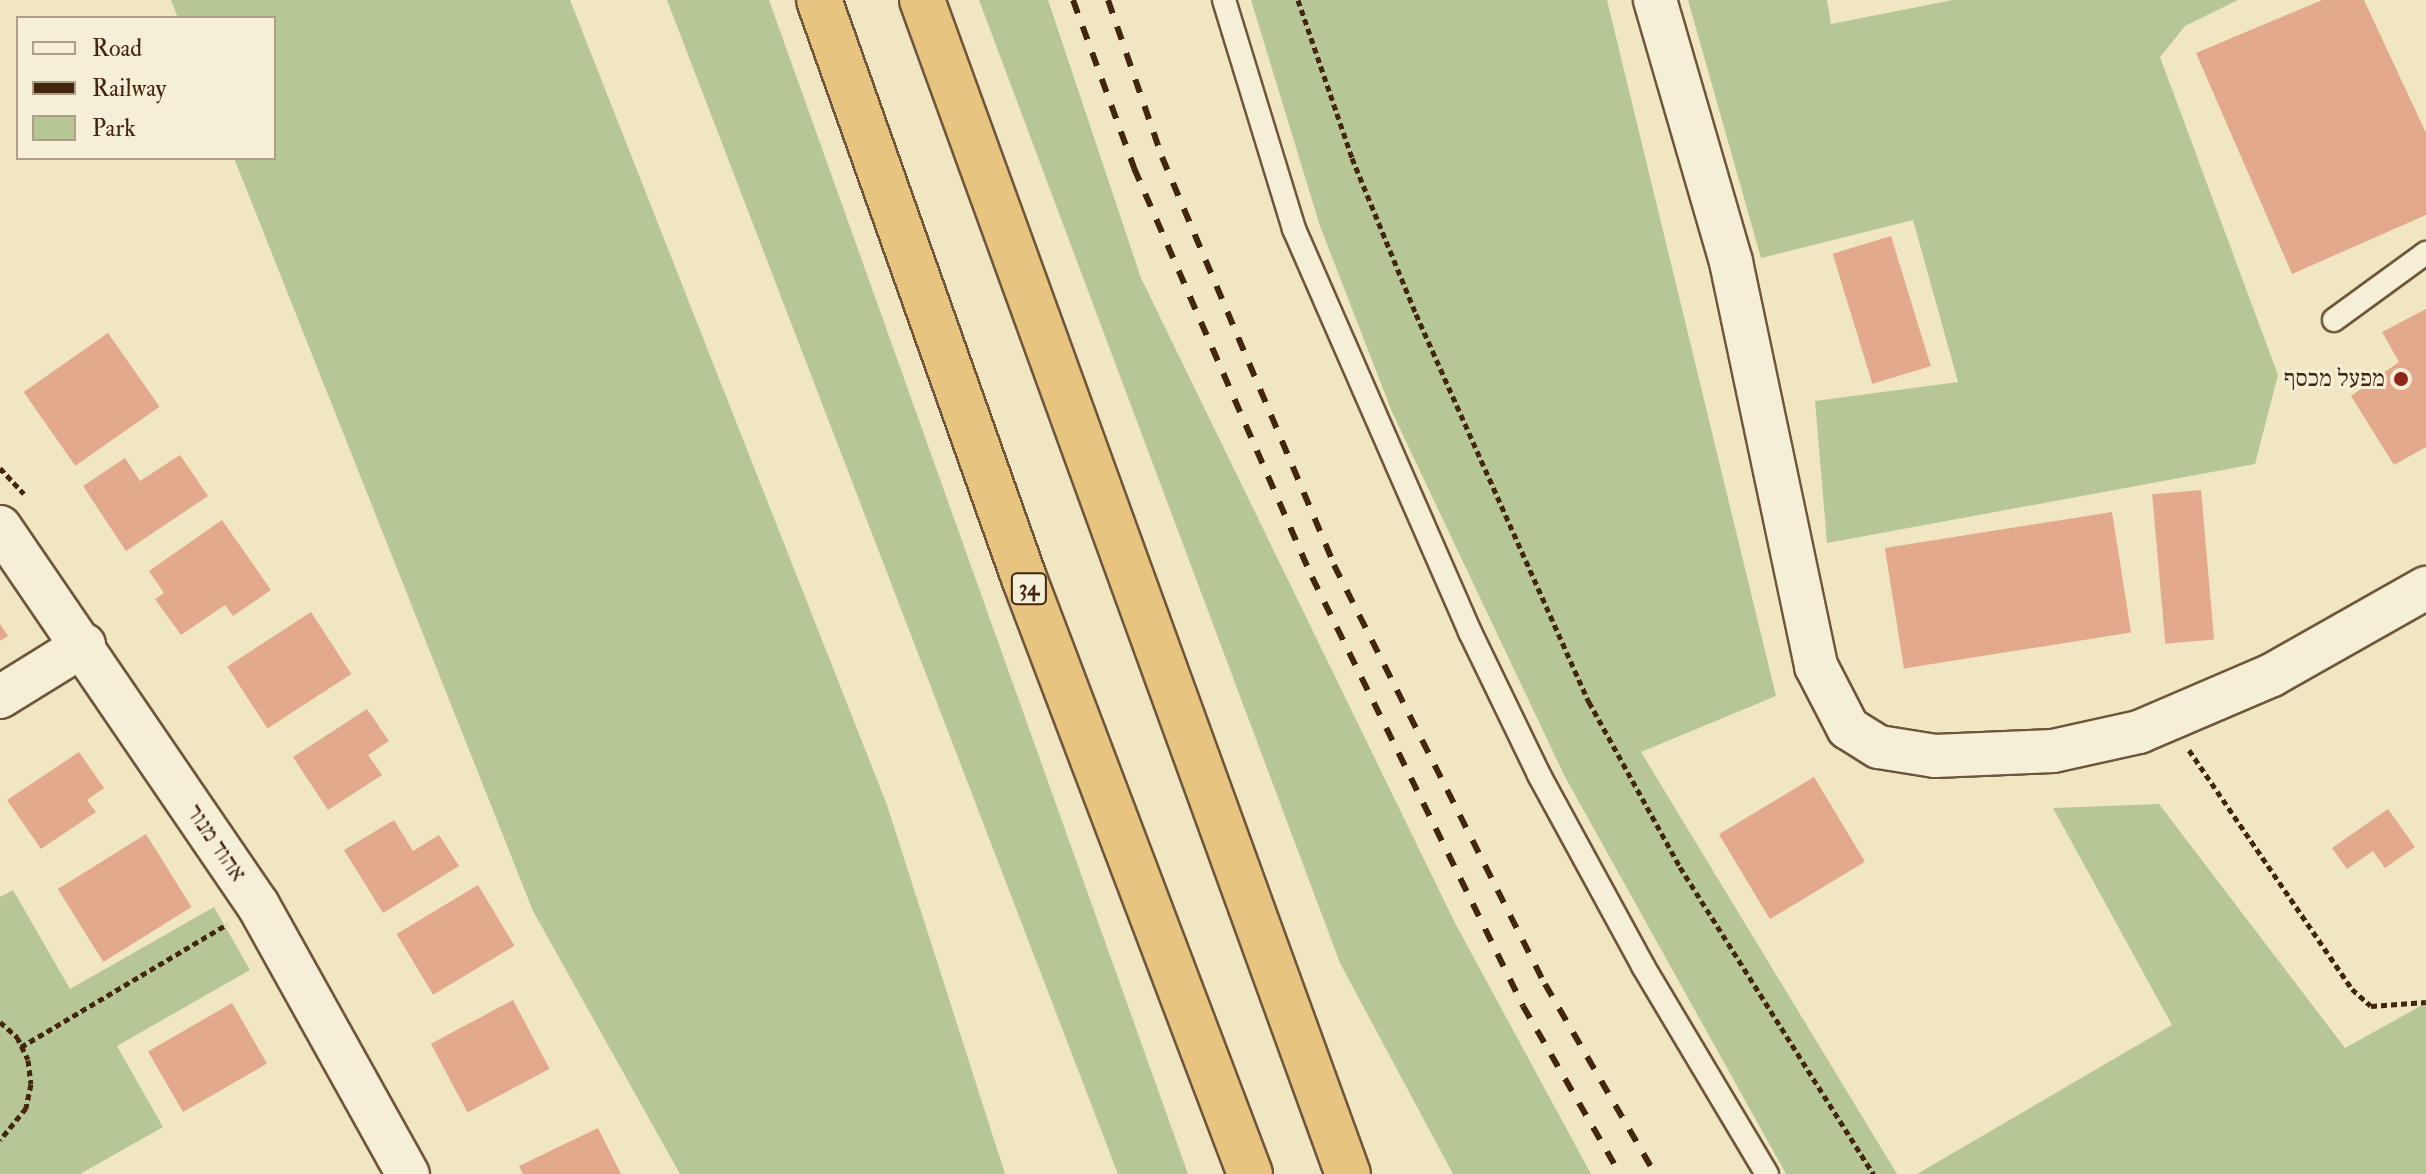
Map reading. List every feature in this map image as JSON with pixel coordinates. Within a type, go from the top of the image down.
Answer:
[{"type":"highway","name":"34","points":[[819,0],[1019,563],[1250,1174]]},
{"type":"highway","points":[[922,0],[1348,1174]]},
{"type":"street","points":[[1655,0],[1731,262],[1816,666],[1848,728],[1879,747],[1935,756],[2053,751],[2139,732],[2272,675],[2426,588]]},
{"type":"street","name":"אהוד מנור","points":[[0,527],[84,645],[258,905],[408,1174]]},
{"type":"street","points":[[0,697],[84,645]]},
{"type":"lane","points":[[1224,0],[1294,229],[1470,632],[1539,775],[1643,966],[1767,1174]]},
{"type":"lane","points":[[2334,320],[2426,253]]},
{"type":"path","points":[[1298,0],[1352,158],[1416,314],[1589,702],[1680,867],[1873,1174]]},
{"type":"path","points":[[2168,720],[2352,989],[2371,1006],[2426,1002]]},
{"type":"path","points":[[21,1047],[258,905]]},
{"type":"path","points":[[0,1022],[21,1047],[31,1084],[26,1108],[0,1140]]},
{"type":"green space","points":[[171,0],[570,0],[887,805],[1005,1174],[680,1174],[533,911],[235,160],[276,160],[276,16],[177,16]]},
{"type":"green space","points":[[667,0],[769,0],[1188,1174],[1118,1174]]},
{"type":"green space","points":[[979,0],[1048,0],[1141,278],[1455,923],[1591,1174],[1453,1174],[1340,963]]},
{"type":"green space","points":[[1251,0],[1607,0],[1776,696],[1641,752],[1897,1174],[1786,1174],[1564,775],[1392,412],[1320,226]]},
{"type":"green space","points":[[1688,0],[1827,0],[1831,24],[1953,0],[2238,0],[2185,26],[2160,57],[2278,375],[2255,464],[1827,543],[1815,401],[1958,382],[1913,220],[1761,258]]},
{"type":"green space","points":[[2159,804],[2345,1048],[2426,1003],[2426,1174],[1917,1174],[2172,1025],[2053,808]]},
{"type":"green space","points":[[13,890],[70,989],[214,907],[250,970],[117,1046],[163,1127],[80,1174],[0,1174],[0,897]]},
{"type":"building","points":[[2322,0],[2364,0],[2426,133],[2426,215],[2292,274],[2196,53]]},
{"type":"building","points":[[1891,236],[1931,366],[1872,384],[1833,254]]},
{"type":"building","name":"מפעל מכסף","points":[[2426,309],[2426,447],[2394,465],[2351,396],[2399,362],[2382,332]]},
{"type":"building","points":[[108,333],[160,407],[75,466],[24,392]]},
{"type":"building","points":[[180,455],[208,496],[126,551],[83,486],[125,458],[140,481]]},
{"type":"building","points":[[2201,490],[2214,639],[2165,644],[2152,494]]},
{"type":"building","points":[[2112,512],[2131,632],[1904,668],[1885,548]]},
{"type":"building","points":[[222,520],[271,590],[233,616],[225,605],[181,635],[155,599],[164,593],[149,571]]},
{"type":"building","points":[[311,612],[351,674],[267,729],[227,666]]},
{"type":"building","points":[[0,624],[8,636],[0,641]]},
{"type":"building","points":[[367,709],[389,741],[368,755],[382,775],[328,810],[293,757]]},
{"type":"building","points":[[79,752],[104,788],[87,800],[96,812],[41,849],[7,800]]},
{"type":"building","points":[[1814,777],[1865,862],[1770,919],[1719,834]]},
{"type":"building","points":[[2388,809],[2415,847],[2385,868],[2373,851],[2347,869],[2332,848]]},
{"type":"building","points":[[394,820],[413,851],[439,835],[459,866],[383,913],[344,850]]},
{"type":"building","points":[[146,834],[192,907],[103,962],[58,889]]},
{"type":"building","points":[[478,885],[515,946],[433,995],[397,934]]},
{"type":"building","points":[[513,1000],[550,1069],[468,1113],[431,1044]]},
{"type":"building","points":[[232,1003],[267,1064],[183,1112],[148,1052]]},
{"type":"building","points":[[598,1128],[621,1174],[523,1174],[519,1166]]},
{"type":"railway","points":[[1073,0],[1134,168],[1312,577],[1523,1006],[1620,1174]]},
{"type":"railway","points":[[1108,0],[1162,157],[1334,565],[1545,984],[1655,1174]]},
{"type":"place","name":"מפעל מכסף","points":[[2401,379]]}]
